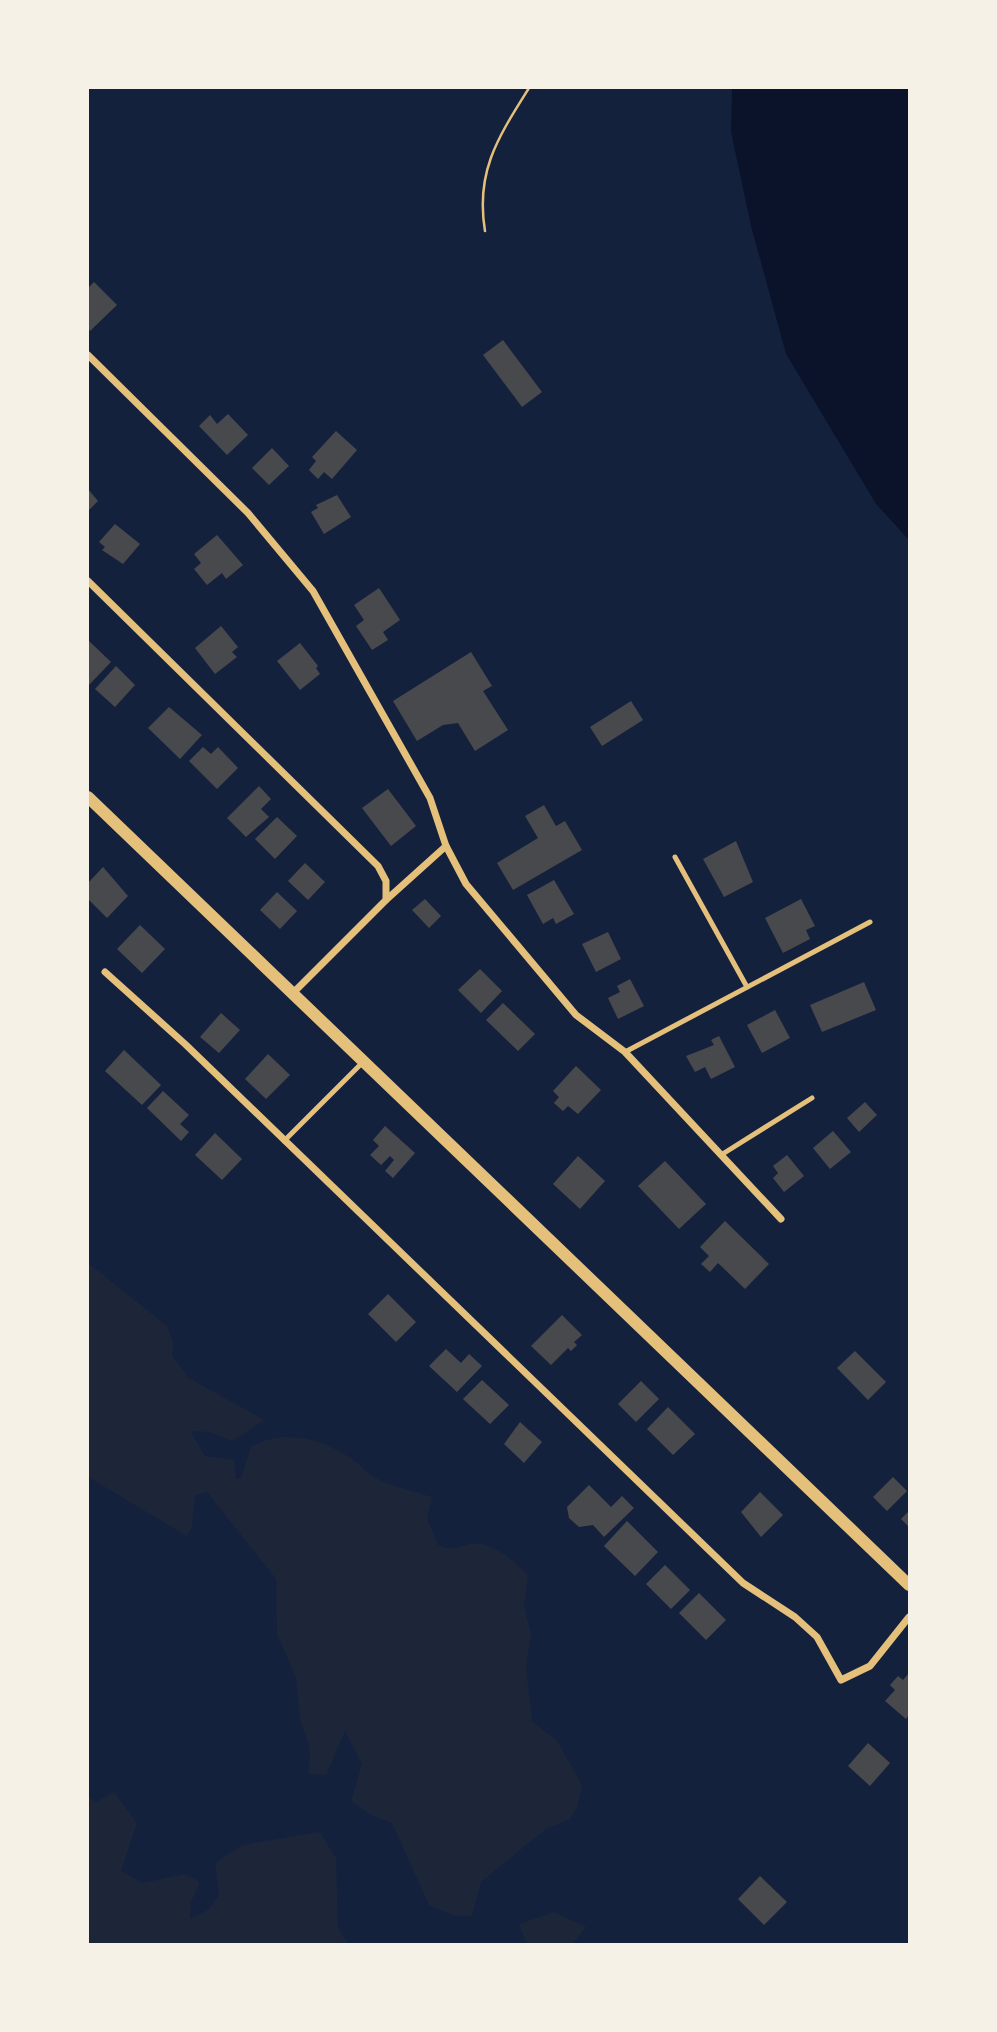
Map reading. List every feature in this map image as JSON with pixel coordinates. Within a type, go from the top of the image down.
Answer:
[{"type":"street","points":[[88,355],[248,513],[313,592],[430,798],[446,846],[466,884],[547,984],[576,1015],[625,1052],[781,1219]]},
{"type":"street","points":[[88,581],[378,866],[386,881],[386,900]]},
{"type":"street","points":[[88,797],[362,1063],[909,1585]]},
{"type":"street","points":[[292,994],[386,900],[446,846]]},
{"type":"street","points":[[105,972],[743,1583],[795,1617],[817,1637],[841,1680],[870,1666],[909,1618]]},
{"type":"lane","points":[[675,857],[747,987]]},
{"type":"lane","points":[[625,1052],[870,922]]},
{"type":"lane","points":[[284,1141],[362,1063]]},
{"type":"lane","points":[[721,1155],[812,1098]]},
{"type":"path","points":[[485,231],[481,205],[494,144],[529,88]]},
{"type":"shaded area","points":[[732,88],[909,88],[909,540],[876,504],[786,354],[751,226],[731,132]]},
{"type":"shaded area","points":[[88,1263],[167,1326],[173,1343],[172,1356],[189,1378],[264,1420],[233,1441],[209,1432],[190,1431],[205,1456],[234,1460],[236,1479],[241,1478],[251,1447],[263,1441],[289,1437],[316,1441],[341,1452],[381,1480],[432,1497],[427,1518],[438,1545],[451,1548],[470,1544],[488,1546],[507,1556],[528,1575],[524,1605],[531,1634],[526,1667],[532,1721],[557,1741],[582,1785],[577,1808],[570,1819],[546,1829],[481,1882],[472,1916],[456,1916],[429,1905],[392,1823],[371,1815],[351,1801],[362,1764],[345,1731],[326,1775],[309,1774],[310,1749],[300,1719],[296,1678],[277,1634],[276,1579],[207,1492],[195,1495],[192,1526],[187,1536],[88,1477]]},
{"type":"shaded area","points":[[114,1792],[137,1823],[121,1871],[142,1883],[185,1874],[200,1882],[191,1902],[190,1919],[208,1910],[219,1895],[215,1863],[242,1845],[320,1832],[336,1858],[338,1928],[348,1944],[88,1944],[88,1796],[96,1802]]},
{"type":"shaded area","points":[[554,1912],[586,1927],[572,1944],[527,1944],[519,1924]]},
{"type":"building","points":[[94,282],[117,305],[90,331],[88,288]]},
{"type":"building","points":[[503,340],[542,392],[522,407],[483,355]]},
{"type":"building","points":[[228,414],[248,435],[227,455],[199,426],[210,415],[217,424]]},
{"type":"building","points":[[336,431],[357,450],[332,479],[324,472],[318,479],[309,470],[316,461],[312,457]]},
{"type":"building","points":[[272,448],[289,466],[269,485],[252,468]]},
{"type":"building","points":[[88,489],[98,501],[88,511]]},
{"type":"building","points":[[337,495],[351,517],[324,534],[311,512],[318,508],[316,505]]},
{"type":"building","points":[[115,524],[140,544],[123,564],[102,550],[105,547],[99,542]]},
{"type":"building","points":[[217,535],[243,565],[226,579],[222,573],[207,585],[194,569],[201,563],[194,554]]},
{"type":"building","points":[[379,588],[400,620],[383,632],[388,640],[372,650],[356,626],[364,620],[354,605]]},
{"type":"building","points":[[221,626],[238,647],[232,652],[237,657],[215,674],[195,648]]},
{"type":"building","points":[[88,640],[111,662],[89,685],[88,684]]},
{"type":"building","points":[[300,643],[318,666],[316,668],[320,674],[300,690],[277,661]]},
{"type":"building","points":[[471,652],[492,686],[483,691],[508,730],[475,751],[458,723],[443,725],[417,741],[393,701]]},
{"type":"building","points":[[116,666],[135,685],[115,707],[95,689]]},
{"type":"building","points":[[631,701],[643,720],[602,746],[590,727]]},
{"type":"building","points":[[169,707],[202,735],[180,759],[148,728]]},
{"type":"building","points":[[203,747],[211,754],[218,747],[238,768],[217,789],[189,761]]},
{"type":"building","points":[[259,786],[271,799],[261,809],[269,817],[246,837],[227,818]]},
{"type":"building","points":[[388,789],[416,826],[391,846],[362,808]]},
{"type":"building","points":[[544,805],[556,826],[565,821],[582,850],[513,890],[497,863],[538,838],[525,816]]},
{"type":"building","points":[[277,817],[297,836],[275,859],[255,839]]},
{"type":"building","points":[[736,841],[753,882],[724,897],[703,859]]},
{"type":"building","points":[[305,863],[325,882],[308,900],[288,881]]},
{"type":"building","points":[[103,867],[128,896],[107,918],[88,899],[88,883]]},
{"type":"building","points":[[554,880],[574,914],[556,924],[553,918],[543,924],[527,895]]},
{"type":"building","points":[[277,892],[297,911],[280,929],[260,910]]},
{"type":"building","points":[[425,899],[441,916],[429,928],[412,910]]},
{"type":"building","points":[[801,899],[815,926],[806,930],[810,939],[783,953],[765,918]]},
{"type":"building","points":[[140,925],[165,949],[142,973],[117,949]]},
{"type":"building","points":[[608,932],[621,959],[596,972],[582,944]]},
{"type":"building","points":[[480,969],[502,991],[481,1013],[458,990]]},
{"type":"building","points":[[630,979],[644,1006],[618,1019],[608,998],[620,992],[617,986]]},
{"type":"building","points":[[864,982],[876,1010],[822,1032],[810,1005]]},
{"type":"building","points":[[503,1003],[535,1034],[518,1051],[486,1020]]},
{"type":"building","points":[[775,1010],[790,1038],[762,1053],[747,1025]]},
{"type":"building","points":[[221,1013],[240,1030],[219,1053],[200,1037]]},
{"type":"building","points":[[719,1036],[735,1067],[711,1079],[705,1067],[695,1072],[686,1056],[714,1045],[711,1040]]},
{"type":"building","points":[[124,1050],[161,1085],[142,1105],[105,1071]]},
{"type":"building","points":[[268,1054],[290,1075],[266,1099],[245,1079]]},
{"type":"building","points":[[576,1066],[601,1090],[578,1114],[568,1106],[563,1111],[554,1103],[559,1097],[553,1091]]},
{"type":"building","points":[[163,1091],[189,1115],[180,1124],[189,1132],[181,1141],[147,1108]]},
{"type":"building","points":[[865,1102],[877,1115],[859,1132],[847,1118]]},
{"type":"building","points":[[385,1126],[415,1153],[393,1178],[385,1171],[394,1160],[390,1156],[381,1165],[370,1155],[379,1146],[373,1140]]},
{"type":"building","points":[[833,1131],[851,1152],[830,1169],[813,1148]]},
{"type":"building","points":[[215,1133],[242,1159],[222,1180],[195,1155]]},
{"type":"building","points":[[787,1155],[804,1176],[784,1192],[773,1178],[778,1173],[773,1166]]},
{"type":"building","points":[[578,1156],[605,1181],[580,1209],[553,1184]]},
{"type":"building","points":[[665,1161],[706,1204],[679,1229],[638,1186]]},
{"type":"building","points":[[725,1221],[769,1264],[745,1289],[718,1263],[710,1272],[701,1264],[709,1256],[700,1247]]},
{"type":"building","points":[[388,1294],[416,1322],[396,1342],[368,1314]]},
{"type":"building","points":[[562,1315],[582,1335],[574,1342],[577,1345],[571,1351],[568,1348],[551,1365],[531,1346]]},
{"type":"building","points":[[446,1349],[461,1363],[469,1354],[482,1366],[457,1392],[429,1366]]},
{"type":"building","points":[[855,1351],[886,1382],[868,1400],[837,1368]]},
{"type":"building","points":[[482,1380],[509,1405],[490,1424],[463,1399]]},
{"type":"building","points":[[641,1381],[659,1399],[636,1422],[618,1404]]},
{"type":"building","points":[[668,1407],[695,1434],[673,1455],[647,1429]]},
{"type":"building","points":[[520,1422],[542,1442],[524,1463],[504,1444]]},
{"type":"building","points":[[893,1477],[907,1491],[887,1511],[873,1497]]},
{"type":"building","points":[[589,1485],[611,1507],[622,1496],[634,1508],[604,1537],[593,1525],[579,1527],[569,1518],[567,1507]]},
{"type":"building","points":[[760,1492],[783,1515],[761,1537],[741,1512]]},
{"type":"building","points":[[909,1511],[909,1527],[901,1519]]},
{"type":"building","points":[[627,1521],[658,1552],[635,1576],[604,1546]]},
{"type":"building","points":[[665,1565],[690,1590],[671,1609],[646,1584]]},
{"type":"building","points":[[699,1593],[726,1620],[706,1640],[679,1613]]},
{"type":"building","points":[[909,1673],[909,1715],[906,1719],[885,1701],[895,1690],[890,1685],[898,1676],[903,1680]]},
{"type":"building","points":[[868,1743],[890,1763],[870,1786],[848,1766]]},
{"type":"building","points":[[760,1876],[787,1902],[764,1925],[738,1899]]}]
